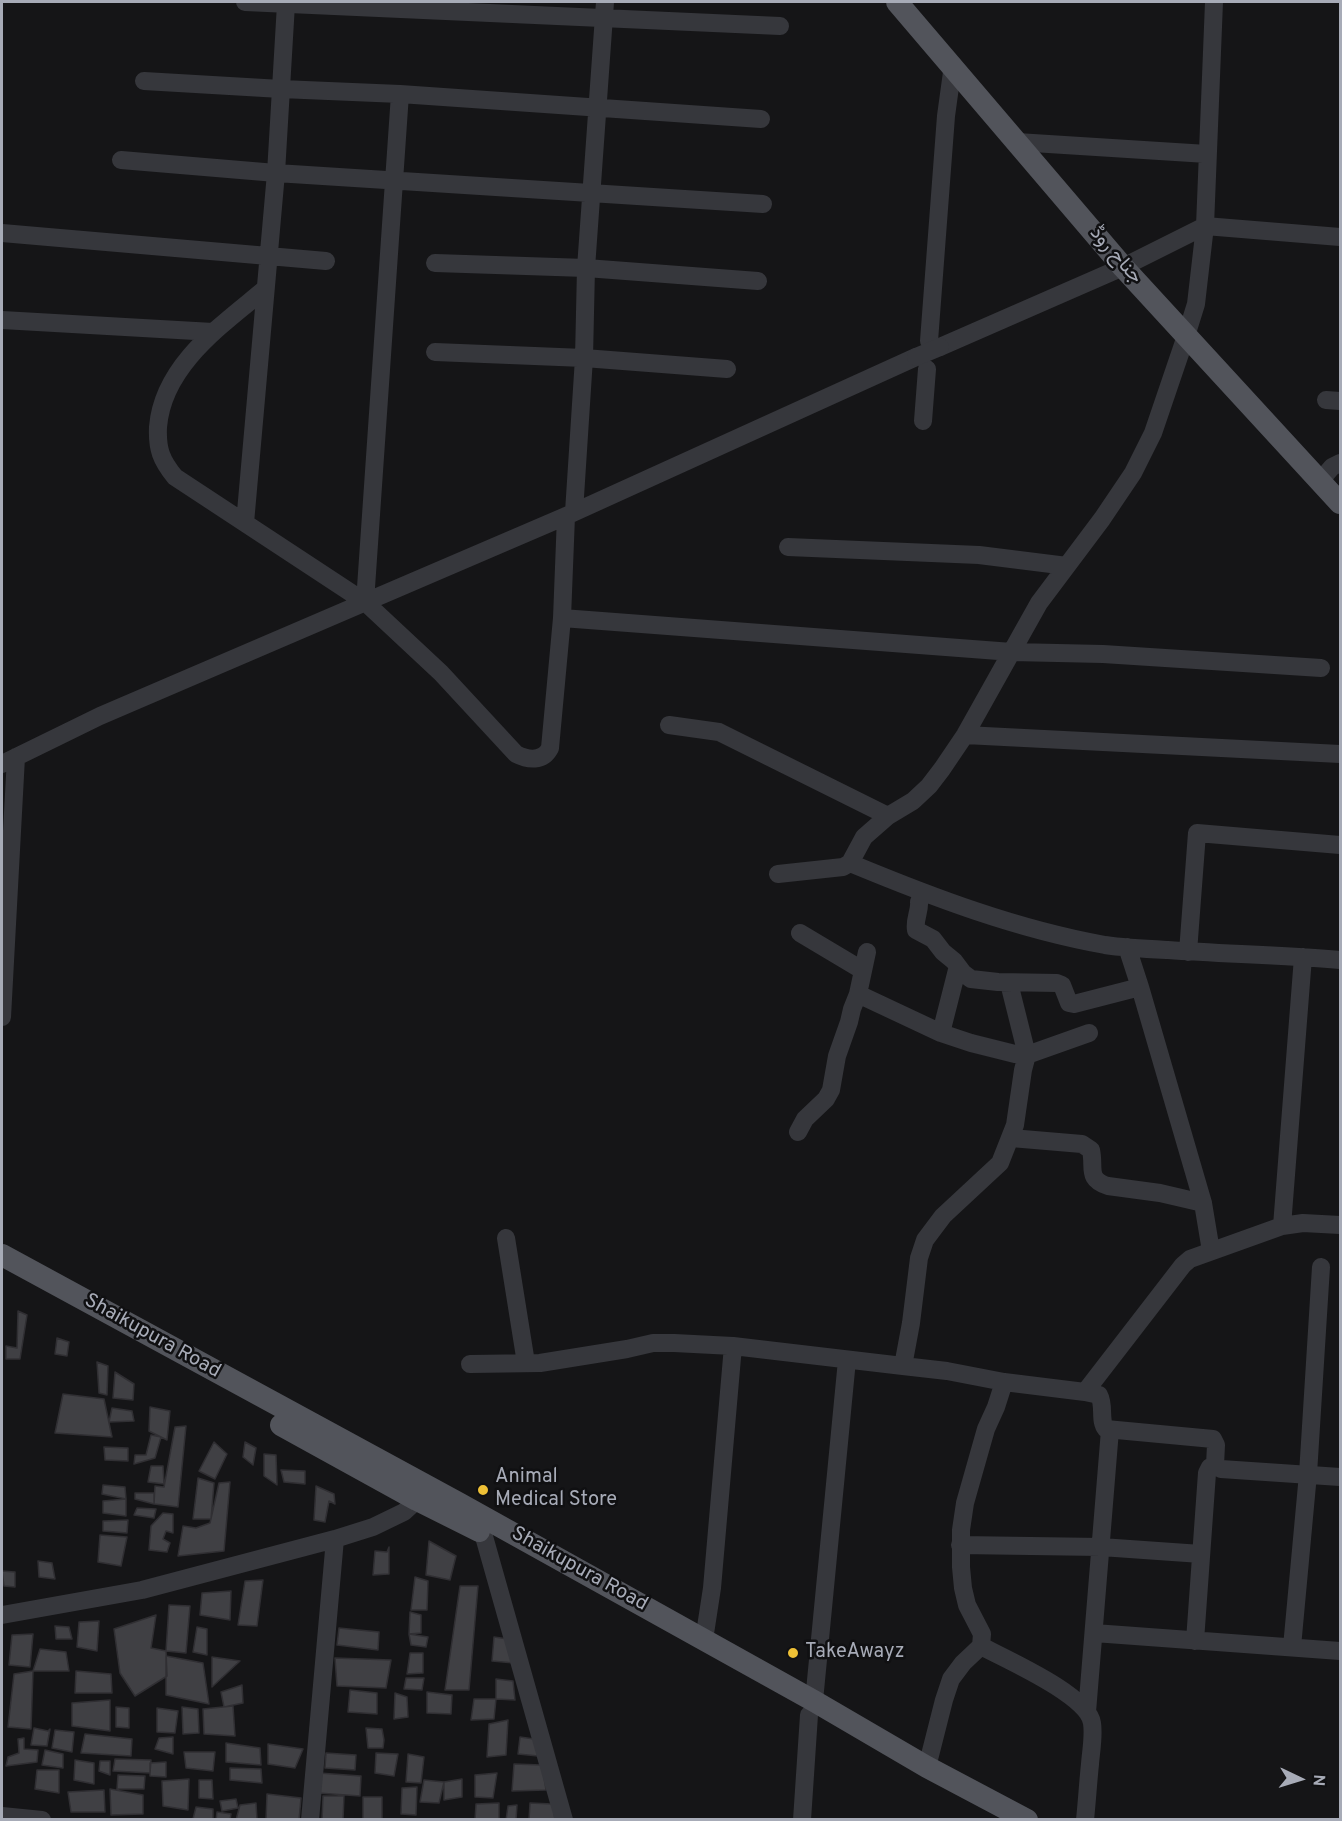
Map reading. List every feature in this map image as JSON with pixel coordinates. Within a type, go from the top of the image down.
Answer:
[{"type":"main road","name":"جناح روڈ","points":[[897,2],[953,64],[1123,267],[1341,503]]},
{"type":"main road","name":"Shaikupura Road","points":[[2,1255],[421,1493],[483,1533],[1028,1820]]},
{"type":"main road","name":"Shaikupura Road","points":[[2,1271],[704,1640],[920,1780],[997,1820]]},
{"type":"street","points":[[245,2],[604,9],[780,26]]},
{"type":"street","points":[[778,874],[843,867],[850,863],[864,837],[888,816],[913,801],[929,786],[965,735],[1039,603],[1133,473],[1153,434],[1196,304],[1205,226],[1214,2]]},
{"type":"street","points":[[245,523],[276,173],[286,4]]},
{"type":"street","points":[[265,289],[213,332],[192,354],[170,383],[159,416],[157,439],[163,463],[175,477],[365,602],[441,673],[516,753],[533,759],[548,754],[584,358],[586,268],[604,9]]},
{"type":"street","points":[[2,1017],[9,760],[100,717],[921,363],[934,344],[946,116],[953,64]]},
{"type":"street","points":[[144,81],[597,106],[761,119]]},
{"type":"street","points":[[365,602],[400,94]]},
{"type":"street","points":[[1017,142],[1207,154]]},
{"type":"street","points":[[121,160],[276,173],[763,204]]},
{"type":"street","points":[[934,344],[1123,267],[1205,226],[1341,237]]},
{"type":"street","points":[[2,233],[326,261]]},
{"type":"street","points":[[435,263],[586,268],[759,282]]},
{"type":"street","points":[[2,320],[213,332]]},
{"type":"street","points":[[435,352],[584,358],[727,369]]},
{"type":"street","points":[[921,363],[923,420]]},
{"type":"street","points":[[1320,481],[1332,467],[1341,463]]},
{"type":"street","points":[[788,547],[979,555],[1067,566]]},
{"type":"street","points":[[562,618],[1012,652],[1103,654],[1321,668]]},
{"type":"street","points":[[669,725],[719,732],[888,816]]},
{"type":"street","points":[[965,735],[1341,754]]},
{"type":"street","points":[[1188,952],[1197,833],[1341,845]]},
{"type":"street","points":[[850,863],[923,893],[987,915],[1060,936],[1105,945],[1341,960]]},
{"type":"street","points":[[923,893],[919,902],[916,930],[933,939],[971,979],[1009,983],[1057,983],[1062,985],[1069,1003],[1074,1004],[1140,987]]},
{"type":"street","points":[[800,933],[862,970]]},
{"type":"street","points":[[1127,947],[1203,1203],[1211,1251]]},
{"type":"street","points":[[798,1131],[805,1119],[826,1099],[831,1090],[837,1056],[858,994],[867,952]]},
{"type":"street","points":[[1282,1226],[1303,957]]},
{"type":"street","points":[[941,1033],[958,966]]},
{"type":"street","points":[[903,1366],[919,1258],[925,1240],[943,1216],[1000,1163],[1011,1138],[1027,1055],[1009,983]]},
{"type":"street","points":[[858,994],[941,1033],[1002,1052],[1027,1055],[1089,1033]]},
{"type":"street","points":[[1011,1138],[1082,1144],[1091,1150],[1093,1175],[1099,1183],[1177,1196],[1203,1203]]},
{"type":"street","points":[[1085,1392],[1190,1259],[1282,1226],[1303,1223],[1341,1225]]},
{"type":"street","points":[[506,1238],[526,1364]]},
{"type":"street","points":[[1292,1647],[1308,1474],[1321,1267]]},
{"type":"street","points":[[470,1364],[526,1364],[653,1343],[733,1346],[947,1371],[1004,1382],[1099,1395],[1103,1403],[1103,1427],[1110,1430],[1210,1438],[1215,1441],[1215,1465]]},
{"type":"street","points":[[704,1640],[712,1588],[733,1346]]},
{"type":"street","points":[[802,1820],[847,1360]]},
{"type":"street","points":[[927,1767],[951,1679],[963,1663],[981,1646],[982,1634],[967,1605],[963,1588],[960,1545],[970,1483],[986,1429],[1004,1382]]},
{"type":"street","points":[[1087,1712],[1110,1430]]},
{"type":"street","points":[[1215,1465],[1221,1469],[1341,1477]]},
{"type":"street","points":[[1195,1641],[1207,1473],[1210,1467],[1215,1465]]},
{"type":"street","points":[[2,1615],[142,1590],[336,1539],[388,1521],[404,1512],[421,1493]]},
{"type":"street","points":[[483,1533],[564,1820]]},
{"type":"street","points":[[310,1820],[336,1539]]},
{"type":"street","points":[[960,1545],[1101,1547],[1201,1554]]},
{"type":"street","points":[[1094,1633],[1341,1651]]},
{"type":"street","points":[[981,1646],[1049,1682],[1073,1698],[1087,1712],[1092,1721],[1092,1740],[1085,1820]]},
{"type":"street","points":[[2,1816],[42,1820]]},
{"type":"building","points":[[18,1311],[27,1315],[20,1359],[6,1359],[6,1346],[17,1348]]},
{"type":"building","points":[[57,1338],[69,1342],[67,1356],[55,1354]]},
{"type":"building","points":[[97,1362],[108,1366],[107,1395],[99,1393]]},
{"type":"building","points":[[115,1372],[134,1384],[133,1400],[113,1398]]},
{"type":"building","points":[[63,1394],[104,1399],[112,1437],[55,1433]]},
{"type":"building","points":[[150,1407],[170,1411],[167,1440],[149,1431]]},
{"type":"building","points":[[112,1408],[132,1411],[134,1421],[109,1422]]},
{"type":"building","points":[[186,1426],[178,1507],[154,1504],[155,1486],[164,1487],[175,1427]]},
{"type":"building","points":[[151,1435],[161,1437],[155,1458],[134,1464],[135,1455],[146,1455]]},
{"type":"building","points":[[214,1442],[227,1454],[215,1479],[199,1471]]},
{"type":"building","points":[[245,1442],[256,1448],[253,1465],[243,1457]]},
{"type":"building","points":[[104,1447],[128,1448],[128,1461],[105,1460]]},
{"type":"building","points":[[264,1454],[276,1455],[277,1485],[264,1476]]},
{"type":"building","points":[[151,1466],[163,1466],[164,1484],[148,1482]]},
{"type":"building","points":[[281,1470],[305,1471],[305,1484],[284,1482]]},
{"type":"building","points":[[198,1478],[214,1483],[211,1519],[193,1519]]},
{"type":"building","points":[[230,1482],[224,1551],[178,1556],[183,1526],[196,1528],[210,1523],[219,1483]]},
{"type":"building","points":[[103,1485],[125,1487],[126,1499],[102,1494]]},
{"type":"building","points":[[316,1486],[334,1494],[335,1504],[329,1501],[325,1522],[314,1520]]},
{"type":"building","points":[[135,1493],[154,1493],[154,1504],[135,1499]]},
{"type":"building","points":[[126,1499],[126,1516],[103,1513],[103,1501]]},
{"type":"building","points":[[137,1508],[156,1509],[154,1518],[134,1515]]},
{"type":"building","points":[[163,1513],[173,1514],[173,1533],[166,1531],[163,1539],[170,1543],[167,1552],[149,1550],[151,1526]]},
{"type":"building","points":[[128,1520],[127,1533],[103,1531],[103,1521]]},
{"type":"building","points":[[100,1535],[127,1537],[121,1566],[98,1562]]},
{"type":"building","points":[[429,1541],[456,1556],[450,1580],[426,1575]]},
{"type":"building","points":[[389,1547],[389,1574],[373,1575],[375,1551],[387,1552]]},
{"type":"building","points":[[38,1561],[52,1563],[55,1579],[39,1577]]},
{"type":"building","points":[[2,1571],[15,1572],[15,1587],[4,1586]]},
{"type":"building","points":[[415,1577],[428,1581],[427,1610],[411,1610]]},
{"type":"building","points":[[263,1580],[257,1626],[238,1625],[245,1581]]},
{"type":"building","points":[[460,1586],[478,1586],[469,1690],[445,1690]]},
{"type":"building","points":[[231,1591],[230,1620],[200,1615],[202,1593]]},
{"type":"building","points":[[169,1605],[190,1606],[186,1653],[166,1651]]},
{"type":"building","points":[[410,1612],[421,1615],[421,1633],[409,1634]]},
{"type":"building","points":[[156,1615],[151,1648],[166,1651],[167,1676],[135,1696],[120,1673],[114,1629]]},
{"type":"building","points":[[99,1621],[97,1651],[77,1647],[79,1622]]},
{"type":"building","points":[[55,1626],[69,1627],[72,1639],[56,1639]]},
{"type":"building","points":[[197,1627],[207,1629],[207,1655],[193,1652]]},
{"type":"building","points":[[339,1628],[379,1632],[378,1650],[337,1645]]},
{"type":"building","points":[[33,1634],[30,1667],[9,1665],[12,1635]]},
{"type":"building","points":[[409,1634],[428,1637],[426,1647],[411,1645]]},
{"type":"building","points":[[494,1637],[508,1639],[514,1663],[492,1661]]},
{"type":"building","points":[[40,1649],[66,1652],[69,1671],[33,1671]]},
{"type":"building","points":[[410,1653],[423,1653],[423,1673],[407,1674]]},
{"type":"building","points":[[166,1656],[203,1663],[209,1704],[166,1695]]},
{"type":"building","points":[[212,1657],[240,1661],[212,1687]]},
{"type":"building","points":[[335,1658],[391,1660],[386,1688],[337,1686]]},
{"type":"building","points":[[33,1671],[31,1729],[8,1727],[14,1674]]},
{"type":"building","points":[[76,1671],[111,1674],[112,1693],[75,1693]]},
{"type":"building","points":[[406,1678],[424,1678],[422,1690],[404,1689]]},
{"type":"building","points":[[496,1679],[513,1681],[515,1700],[496,1699]]},
{"type":"building","points":[[242,1685],[243,1703],[224,1707],[221,1692]]},
{"type":"building","points":[[350,1690],[377,1693],[377,1714],[348,1712]]},
{"type":"building","points":[[427,1692],[452,1695],[451,1714],[427,1713]]},
{"type":"building","points":[[395,1693],[407,1697],[408,1717],[394,1719]]},
{"type":"building","points":[[474,1699],[496,1699],[494,1719],[471,1720]]},
{"type":"building","points":[[110,1700],[110,1731],[72,1726],[72,1703]]},
{"type":"building","points":[[233,1706],[235,1736],[204,1734],[203,1709]]},
{"type":"building","points":[[116,1707],[129,1708],[129,1728],[116,1727]]},
{"type":"building","points":[[182,1707],[198,1709],[199,1733],[183,1734]]},
{"type":"building","points":[[157,1708],[178,1711],[175,1733],[157,1732]]},
{"type":"building","points":[[508,1720],[506,1755],[487,1757],[489,1724]]},
{"type":"building","points":[[34,1728],[48,1731],[50,1729],[47,1746],[31,1745]]},
{"type":"building","points":[[366,1728],[382,1729],[383,1748],[368,1748]]},
{"type":"building","points":[[55,1730],[74,1732],[72,1752],[52,1748]]},
{"type":"building","points":[[85,1734],[132,1739],[131,1756],[81,1753]]},
{"type":"building","points":[[173,1737],[173,1754],[155,1749],[159,1738]]},
{"type":"building","points":[[520,1737],[534,1739],[538,1756],[518,1754]]},
{"type":"building","points":[[24,1738],[24,1749],[38,1750],[37,1762],[6,1766],[8,1757],[19,1753],[18,1739]]},
{"type":"building","points":[[226,1743],[260,1748],[261,1765],[226,1762]]},
{"type":"building","points":[[268,1744],[303,1749],[295,1768],[268,1764]]},
{"type":"building","points":[[45,1750],[63,1754],[63,1768],[42,1765]]},
{"type":"building","points":[[184,1752],[215,1752],[213,1771],[186,1768]]},
{"type":"building","points":[[326,1753],[356,1755],[355,1770],[325,1768]]},
{"type":"building","points":[[376,1753],[398,1754],[394,1776],[375,1773]]},
{"type":"building","points":[[408,1754],[424,1757],[421,1783],[406,1782]]},
{"type":"building","points":[[115,1759],[151,1760],[150,1773],[113,1771]]},
{"type":"building","points":[[75,1760],[94,1763],[94,1784],[74,1780]]},
{"type":"building","points":[[100,1761],[110,1761],[110,1775],[99,1771]]},
{"type":"building","points":[[166,1762],[166,1777],[150,1776],[150,1763]]},
{"type":"building","points":[[514,1764],[542,1765],[546,1790],[512,1791]]},
{"type":"building","points":[[230,1768],[261,1769],[262,1783],[230,1780]]},
{"type":"building","points":[[37,1770],[59,1770],[59,1793],[35,1789]]},
{"type":"building","points":[[319,1773],[361,1776],[360,1796],[318,1793]]},
{"type":"building","points":[[497,1773],[493,1798],[475,1797],[475,1775]]},
{"type":"building","points":[[118,1775],[145,1776],[144,1789],[117,1789]]},
{"type":"building","points":[[189,1779],[188,1810],[163,1806],[162,1781]]},
{"type":"building","points":[[462,1779],[462,1797],[444,1800],[444,1782]]},
{"type":"building","points":[[199,1780],[212,1780],[213,1799],[199,1798]]},
{"type":"building","points":[[424,1780],[444,1782],[439,1803],[420,1802]]},
{"type":"building","points":[[417,1787],[416,1815],[401,1814],[402,1788]]},
{"type":"building","points":[[110,1789],[143,1795],[143,1814],[111,1815]]},
{"type":"building","points":[[104,1790],[105,1812],[71,1812],[68,1792]]},
{"type":"building","points":[[267,1794],[301,1798],[299,1820],[266,1820]]},
{"type":"building","points":[[323,1796],[344,1796],[343,1820],[322,1820]]},
{"type":"building","points":[[363,1797],[382,1797],[382,1820],[363,1820]]},
{"type":"building","points":[[236,1799],[238,1808],[222,1811],[220,1801]]},
{"type":"building","points":[[256,1803],[257,1820],[236,1820],[240,1805]]},
{"type":"building","points":[[499,1803],[499,1820],[475,1820],[476,1804]]},
{"type":"building","points":[[530,1803],[553,1804],[555,1820],[529,1820]]},
{"type":"building","points":[[517,1805],[516,1820],[506,1820],[508,1806]]},
{"type":"building","points":[[196,1807],[213,1809],[213,1820],[193,1819]]},
{"type":"building","points":[[217,1812],[231,1814],[230,1820],[216,1820]]},
{"type":"place","name":"Animal Medical Store","points":[[483,1490]]},
{"type":"place","name":"TakeAwayz","points":[[793,1653]]}]
